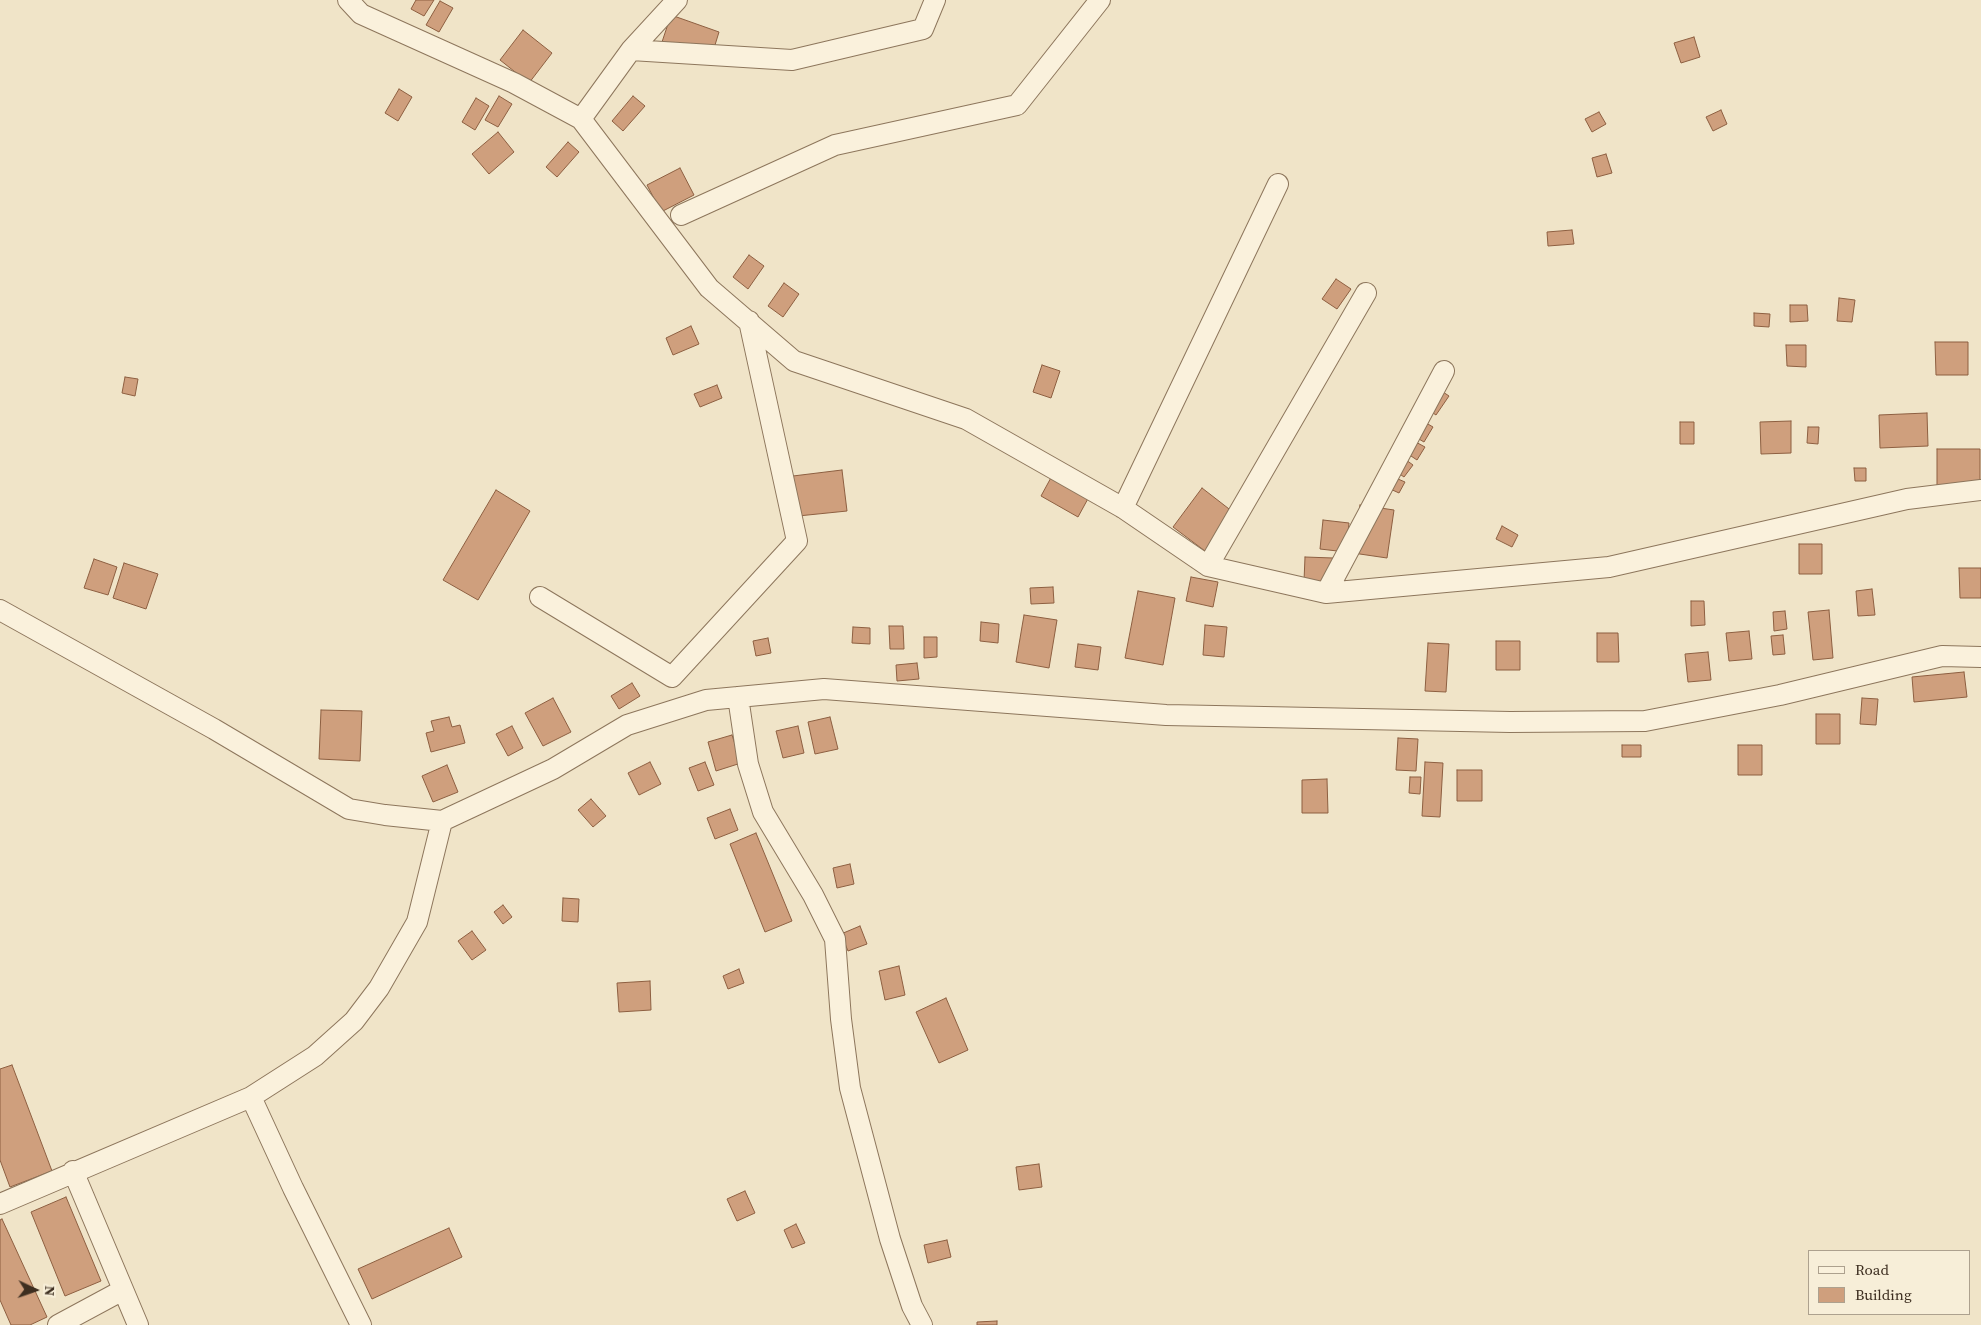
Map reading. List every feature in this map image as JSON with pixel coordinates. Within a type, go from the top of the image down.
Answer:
[{"type":"street","points":[[348,0],[361,14],[514,83],[581,119],[709,288],[794,361],[966,419],[1123,508],[1208,566],[1326,593],[1609,567],[1907,499],[1981,490]]},
{"type":"street","points":[[581,119],[631,50],[677,0]]},
{"type":"street","points":[[631,50],[792,60],[923,28],[935,0]]},
{"type":"street","points":[[681,215],[835,145],[1017,105],[1100,0]]},
{"type":"street","points":[[1123,508],[1278,184]]},
{"type":"street","points":[[1208,566],[1366,293]]},
{"type":"street","points":[[540,597],[672,677],[797,541],[749,321]]},
{"type":"street","points":[[1326,593],[1444,371]]},
{"type":"street","points":[[0,610],[214,729],[349,809],[442,821],[553,769],[627,725],[706,700],[824,689],[1166,715],[1510,722],[1645,721],[1780,696],[1942,656],[1981,658]]},
{"type":"street","points":[[738,697],[748,764],[763,812],[813,896],[835,939],[841,1019],[850,1088],[890,1239],[912,1306],[922,1325]]},
{"type":"street","points":[[0,1204],[73,1171],[251,1097],[315,1056],[354,1021],[379,988],[417,922],[442,821]]},
{"type":"street","points":[[251,1097],[293,1188],[361,1325]]},
{"type":"street","points":[[73,1171],[138,1325]]},
{"type":"street","points":[[58,1325],[123,1290]]},
{"type":"building","points":[[416,0],[434,0],[424,16],[411,9]]},
{"type":"building","points":[[440,1],[453,8],[439,32],[426,25]]},
{"type":"building","points":[[671,15],[719,32],[711,58],[662,42]]},
{"type":"building","points":[[523,30],[552,53],[529,83],[500,60]]},
{"type":"building","points":[[1694,37],[1700,57],[1681,63],[1674,43]]},
{"type":"building","points":[[399,89],[412,97],[398,121],[385,113]]},
{"type":"building","points":[[499,96],[512,104],[498,127],[485,120]]},
{"type":"building","points":[[633,96],[645,106],[623,131],[612,121]]},
{"type":"building","points":[[476,98],[489,106],[475,130],[462,122]]},
{"type":"building","points":[[1721,110],[1727,124],[1713,131],[1706,117]]},
{"type":"building","points":[[1599,112],[1606,124],[1592,132],[1585,119]]},
{"type":"building","points":[[498,132],[514,152],[489,174],[472,154]]},
{"type":"building","points":[[568,142],[579,152],[557,177],[546,167]]},
{"type":"building","points":[[1606,154],[1612,173],[1597,177],[1592,158]]},
{"type":"building","points":[[680,168],[694,195],[661,212],[647,185]]},
{"type":"building","points":[[1572,230],[1574,244],[1548,246],[1547,232]]},
{"type":"building","points":[[749,255],[764,266],[748,289],[733,277]]},
{"type":"building","points":[[1336,279],[1351,289],[1337,309],[1322,299]]},
{"type":"building","points":[[784,283],[799,294],[783,317],[768,306]]},
{"type":"building","points":[[1839,298],[1855,300],[1852,322],[1837,321]]},
{"type":"building","points":[[1790,305],[1807,305],[1808,321],[1790,322]]},
{"type":"building","points":[[1754,313],[1770,314],[1769,327],[1754,326]]},
{"type":"building","points":[[691,326],[699,344],[673,355],[666,338]]},
{"type":"building","points":[[1935,342],[1968,342],[1968,375],[1936,375]]},
{"type":"building","points":[[1786,345],[1806,345],[1806,367],[1787,366]]},
{"type":"building","points":[[1042,365],[1060,371],[1051,398],[1033,392]]},
{"type":"building","points":[[125,377],[138,379],[135,396],[122,393]]},
{"type":"building","points":[[717,385],[722,398],[700,407],[694,394]]},
{"type":"building","points":[[1440,390],[1449,396],[1436,415],[1427,409]]},
{"type":"building","points":[[1927,413],[1928,446],[1880,448],[1879,415]]},
{"type":"building","points":[[1421,420],[1433,427],[1424,442],[1412,435]]},
{"type":"building","points":[[1791,421],[1791,453],[1761,454],[1760,422]]},
{"type":"building","points":[[1680,422],[1694,422],[1694,444],[1680,444]]},
{"type":"building","points":[[1808,427],[1819,427],[1818,444],[1807,443]]},
{"type":"building","points":[[1412,440],[1425,447],[1417,460],[1405,452]]},
{"type":"building","points":[[1937,449],[1980,449],[1980,496],[1937,496]]},
{"type":"building","points":[[1402,457],[1413,465],[1404,477],[1394,470]]},
{"type":"building","points":[[1854,468],[1866,468],[1866,481],[1855,481]]},
{"type":"building","points":[[842,470],[847,511],[798,516],[793,476]]},
{"type":"building","points":[[1053,474],[1090,495],[1078,517],[1041,496]]},
{"type":"building","points":[[1391,476],[1405,482],[1399,493],[1386,487]]},
{"type":"building","points":[[1202,488],[1233,512],[1205,551],[1173,527]]},
{"type":"building","points":[[496,490],[530,511],[478,600],[443,580]]},
{"type":"building","points":[[1360,505],[1394,510],[1387,558],[1353,553]]},
{"type":"building","points":[[1323,520],[1349,523],[1346,552],[1320,549]]},
{"type":"building","points":[[1502,526],[1518,535],[1512,547],[1496,539]]},
{"type":"building","points":[[1799,544],[1822,544],[1822,574],[1799,574]]},
{"type":"building","points":[[1305,557],[1333,558],[1331,582],[1304,581]]},
{"type":"building","points":[[94,559],[117,567],[108,595],[84,588]]},
{"type":"building","points":[[124,563],[158,574],[146,609],[113,598]]},
{"type":"building","points":[[1959,568],[1981,568],[1981,598],[1960,598]]},
{"type":"building","points":[[1191,577],[1218,582],[1213,607],[1186,601]]},
{"type":"building","points":[[1053,587],[1054,603],[1031,604],[1030,588]]},
{"type":"building","points":[[1872,589],[1875,615],[1858,616],[1856,591]]},
{"type":"building","points":[[1138,591],[1175,598],[1163,665],[1125,658]]},
{"type":"building","points":[[1691,601],[1704,601],[1705,625],[1691,626]]},
{"type":"building","points":[[1829,610],[1833,658],[1813,660],[1808,612]]},
{"type":"building","points":[[1785,611],[1787,629],[1774,631],[1773,612]]},
{"type":"building","points":[[1024,615],[1057,620],[1049,668],[1016,662]]},
{"type":"building","points":[[981,622],[999,624],[998,643],[980,641]]},
{"type":"building","points":[[1205,625],[1227,627],[1224,657],[1203,655]]},
{"type":"building","points":[[889,626],[903,626],[904,649],[890,649]]},
{"type":"building","points":[[853,627],[870,628],[870,644],[852,643]]},
{"type":"building","points":[[1749,631],[1752,659],[1729,661],[1726,633]]},
{"type":"building","points":[[1597,633],[1618,633],[1619,662],[1597,662]]},
{"type":"building","points":[[1783,635],[1785,654],[1773,655],[1771,636]]},
{"type":"building","points":[[924,637],[937,637],[937,657],[924,658]]},
{"type":"building","points":[[768,638],[771,653],[756,656],[753,641]]},
{"type":"building","points":[[1496,641],[1520,641],[1520,670],[1496,670]]},
{"type":"building","points":[[1428,643],[1449,644],[1446,692],[1425,691]]},
{"type":"building","points":[[1078,644],[1101,647],[1098,670],[1075,667]]},
{"type":"building","points":[[1708,652],[1711,680],[1688,682],[1685,654]]},
{"type":"building","points":[[917,663],[919,679],[897,681],[896,665]]},
{"type":"building","points":[[1964,672],[1967,697],[1914,702],[1912,677]]},
{"type":"building","points":[[632,683],[640,696],[619,709],[611,696]]},
{"type":"building","points":[[553,698],[571,732],[543,746],[525,713]]},
{"type":"building","points":[[1862,698],[1878,699],[1876,725],[1860,724]]},
{"type":"building","points":[[321,710],[362,711],[360,761],[319,759]]},
{"type":"building","points":[[1816,714],[1840,714],[1840,744],[1816,744]]},
{"type":"building","points":[[449,717],[452,727],[460,725],[465,743],[431,752],[426,733],[434,731],[431,721]]},
{"type":"building","points":[[830,717],[838,749],[815,754],[808,722]]},
{"type":"building","points":[[512,726],[523,748],[508,756],[496,734]]},
{"type":"building","points":[[798,726],[804,753],[783,758],[776,731]]},
{"type":"building","points":[[732,735],[741,763],[716,771],[708,742]]},
{"type":"building","points":[[1398,738],[1418,739],[1416,771],[1396,770]]},
{"type":"building","points":[[1622,745],[1641,745],[1641,757],[1622,757]]},
{"type":"building","points":[[1738,745],[1762,745],[1762,775],[1738,775]]},
{"type":"building","points":[[650,762],[661,784],[639,795],[628,773]]},
{"type":"building","points":[[705,762],[714,785],[698,791],[689,768]]},
{"type":"building","points":[[1425,762],[1443,763],[1440,817],[1422,816]]},
{"type":"building","points":[[447,765],[458,792],[433,802],[422,776]]},
{"type":"building","points":[[1457,770],[1482,770],[1482,801],[1457,801]]},
{"type":"building","points":[[1410,777],[1421,777],[1420,794],[1409,793]]},
{"type":"building","points":[[1327,779],[1328,813],[1302,813],[1302,780]]},
{"type":"building","points":[[591,799],[606,816],[593,827],[578,810]]},
{"type":"building","points":[[730,809],[738,830],[715,839],[707,818]]},
{"type":"building","points":[[756,833],[792,921],[765,932],[730,844]]},
{"type":"building","points":[[850,864],[854,884],[837,888],[833,868]]},
{"type":"building","points":[[563,898],[579,899],[578,922],[562,921]]},
{"type":"building","points":[[503,905],[512,917],[503,924],[494,912]]},
{"type":"building","points":[[860,926],[867,944],[848,951],[841,934]]},
{"type":"building","points":[[472,931],[486,950],[472,960],[458,941]]},
{"type":"building","points":[[899,966],[905,995],[885,1000],[879,971]]},
{"type":"building","points":[[739,969],[744,983],[728,989],[723,976]]},
{"type":"building","points":[[650,981],[651,1010],[619,1012],[617,983]]},
{"type":"building","points":[[946,998],[968,1050],[939,1063],[916,1012]]},
{"type":"building","points":[[12,1065],[52,1171],[10,1187],[0,1160],[0,1069]]},
{"type":"building","points":[[1039,1164],[1042,1187],[1019,1190],[1016,1167]]},
{"type":"building","points":[[745,1191],[755,1213],[737,1221],[727,1199]]},
{"type":"building","points":[[66,1197],[101,1281],[65,1296],[31,1212]]},
{"type":"building","points":[[2,1219],[47,1317],[30,1325],[11,1325],[0,1300],[0,1220]]},
{"type":"building","points":[[796,1224],[805,1243],[792,1248],[784,1230]]},
{"type":"building","points":[[449,1228],[462,1257],[372,1299],[358,1269]]},
{"type":"building","points":[[947,1240],[951,1257],[928,1263],[924,1245]]},
{"type":"building","points":[[997,1321],[997,1325],[977,1325],[977,1322]]}]
